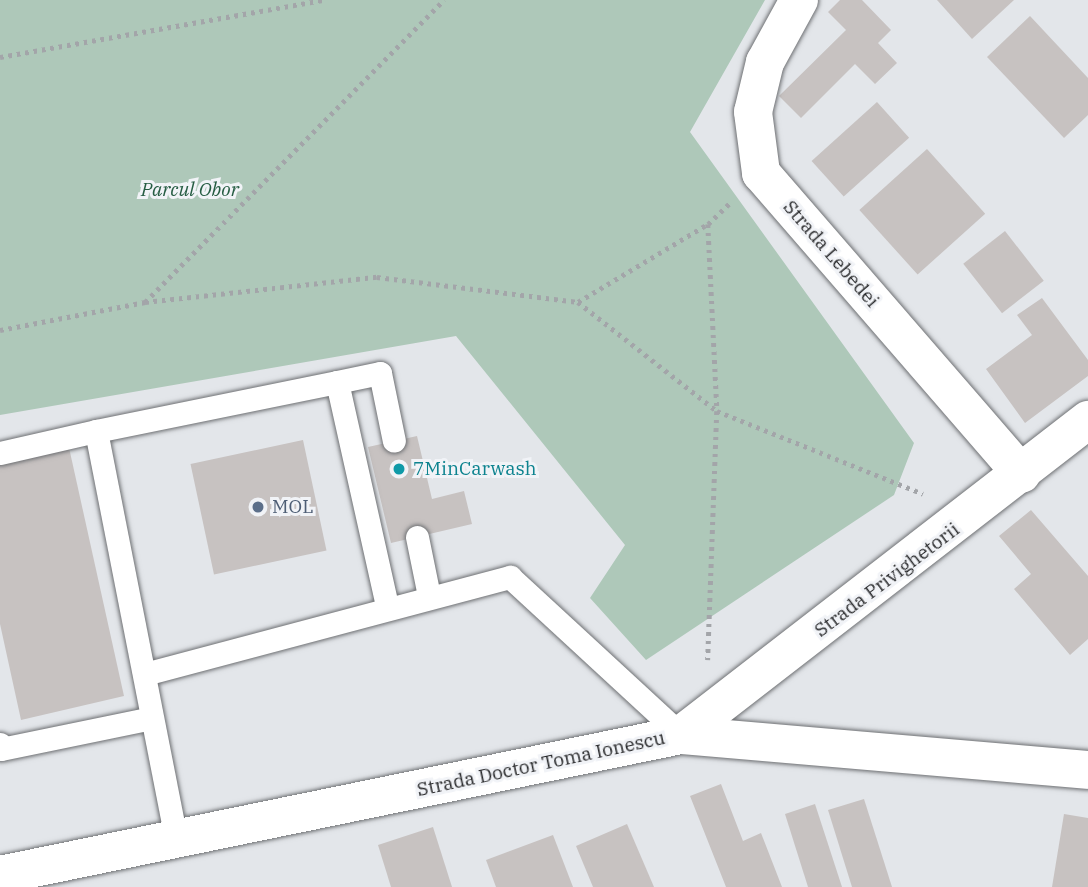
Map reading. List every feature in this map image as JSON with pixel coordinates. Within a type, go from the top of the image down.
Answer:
[{"type":"street","points":[[761,173],[753,112],[765,62],[799,0]]},
{"type":"street","name":"Strada Lebedei","points":[[761,173],[1022,474]]},
{"type":"street","name":"Strada Privighetorii","points":[[694,727],[973,514],[1088,420]]},
{"type":"street","name":"Strada Doctor Toma Ionescu","points":[[0,875],[694,727],[1088,770]]},
{"type":"lane","points":[[0,453],[380,373],[394,441]]},
{"type":"lane","points":[[337,382],[387,605]]},
{"type":"lane","points":[[96,431],[176,839]]},
{"type":"lane","points":[[417,537],[429,596]]},
{"type":"lane","points":[[145,674],[387,605],[510,577],[694,727]]},
{"type":"lane","points":[[0,744],[1,749],[152,718]]},
{"type":"path","points":[[0,57],[324,0]]},
{"type":"path","points":[[145,302],[444,0]]},
{"type":"path","points":[[578,302],[708,224],[761,173]]},
{"type":"path","points":[[694,727],[717,411],[708,224]]},
{"type":"path","points":[[0,330],[145,302],[377,277],[578,302],[717,411],[973,514]]},
{"type":"green space","name":"Parcul Obor","points":[[0,0],[765,0],[690,132],[914,443],[894,495],[646,660],[590,598],[625,545],[456,336],[0,415]]},
{"type":"building","points":[[840,0],[862,0],[891,30],[878,43],[897,63],[875,84],[855,64],[801,118],[779,96],[846,30],[828,12]]},
{"type":"building","points":[[937,0],[1014,0],[972,39]]},
{"type":"building","points":[[1030,16],[1088,78],[1088,115],[1064,138],[987,57]]},
{"type":"building","points":[[877,102],[909,138],[844,197],[812,161]]},
{"type":"building","points":[[927,149],[985,214],[918,275],[859,210]]},
{"type":"building","points":[[1005,231],[1044,281],[1002,313],[963,264]]},
{"type":"building","points":[[1042,298],[1088,360],[1088,376],[1025,423],[986,369],[1032,335],[1017,315]]},
{"type":"building","points":[[66,434],[124,696],[21,720],[0,624],[0,449]]},
{"type":"building","name":"7MinCarwash","points":[[417,436],[432,499],[464,491],[472,524],[391,543],[368,447]]},
{"type":"building","name":"MOL","points":[[303,440],[326,551],[214,574],[191,464]]},
{"type":"building","points":[[1031,510],[1088,576],[1088,639],[1070,655],[1014,589],[1031,574],[999,536]]},
{"type":"building","points":[[721,784],[743,841],[761,833],[782,887],[726,887],[690,796]]},
{"type":"building","points":[[864,799],[892,887],[852,887],[828,810]]},
{"type":"building","points":[[815,804],[842,887],[808,887],[785,814]]},
{"type":"building","points":[[1064,814],[1088,818],[1088,887],[1052,887]]},
{"type":"building","points":[[627,824],[654,887],[593,887],[576,846]]},
{"type":"building","points":[[433,827],[452,887],[391,887],[378,845]]},
{"type":"building","points":[[553,835],[573,887],[496,887],[486,860]]},
{"type":"place","name":"7MinCarwash","points":[[399,469]]},
{"type":"place","name":"MOL","points":[[258,507]]}]
